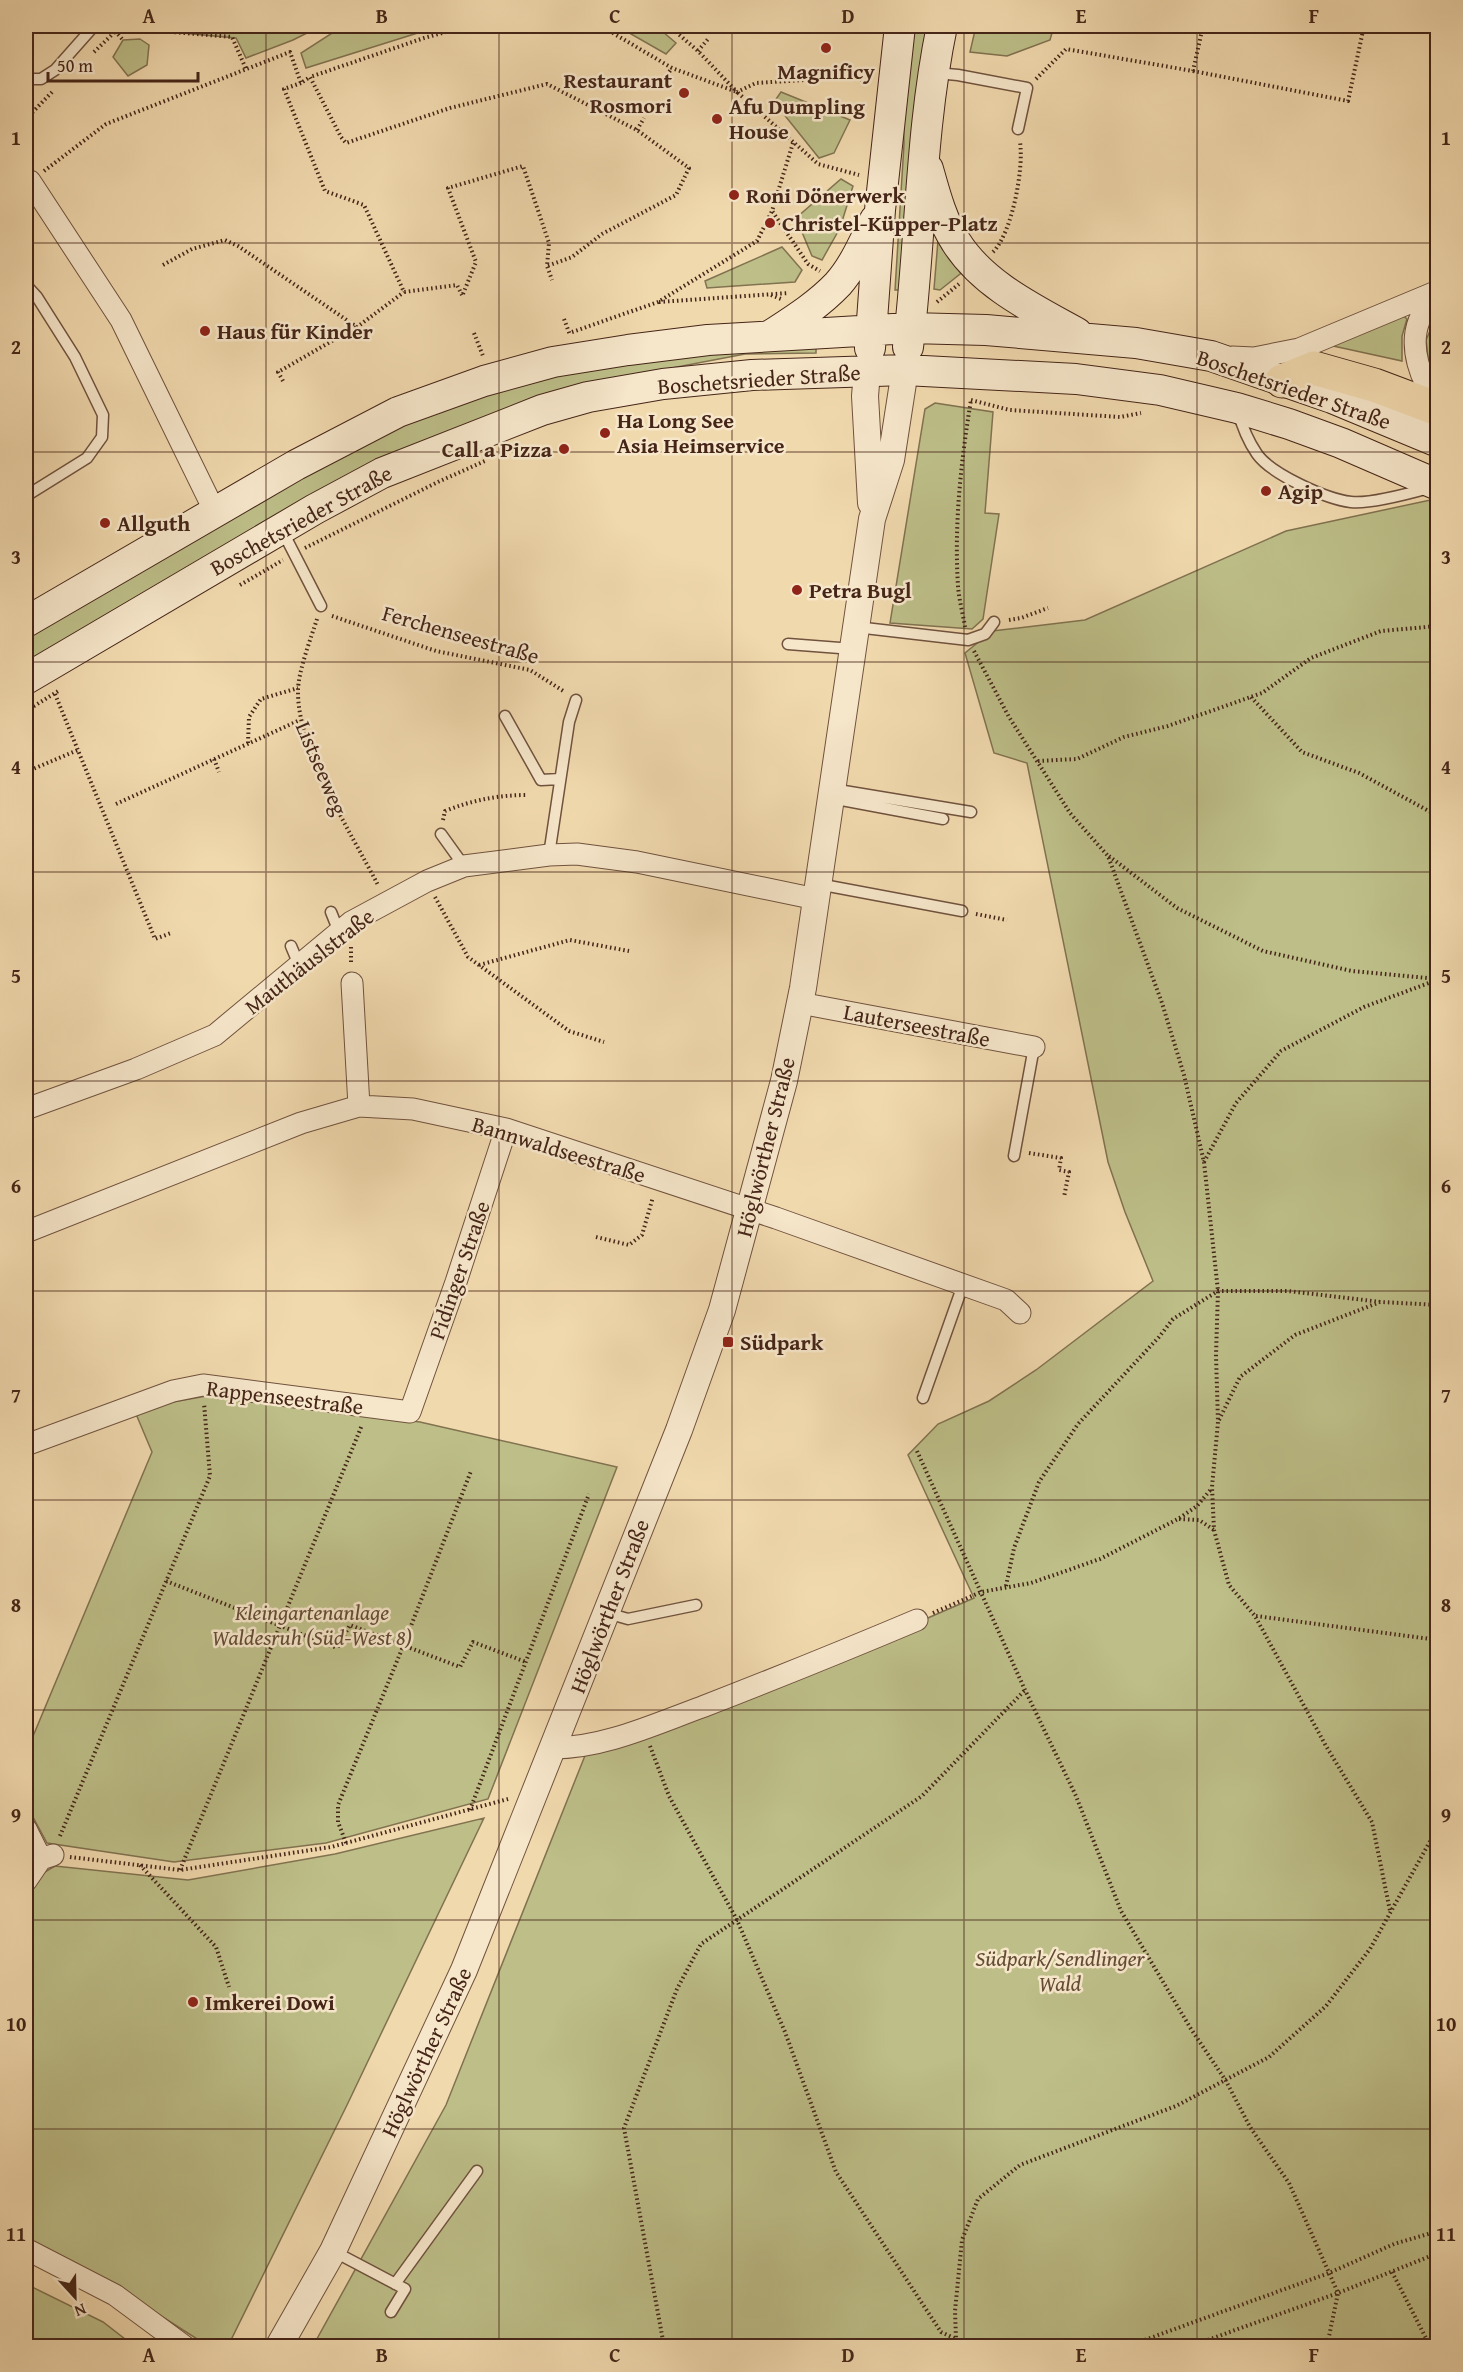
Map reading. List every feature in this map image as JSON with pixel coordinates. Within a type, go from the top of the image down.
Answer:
[{"type":"highway","points":[[1282,381],[1314,368],[1374,385],[1437,409]]},
{"type":"main road","points":[[867,372],[900,26]]},
{"type":"main road","name":"Höglwörther Straße","points":[[905,370],[932,73],[942,26]]},
{"type":"main road","points":[[924,153],[936,199],[956,242],[977,268],[1009,293],[1084,338]]},
{"type":"main road","points":[[768,336],[809,310],[838,284],[856,259],[882,196]]},
{"type":"main road","name":"Boschetsrieder Straße","points":[[26,622],[296,465],[398,412],[484,381],[553,362],[628,350],[708,340],[910,328],[986,330],[1136,343],[1211,356],[1332,398],[1437,442]]},
{"type":"main road","name":"Boschetsrieder Straße","points":[[26,679],[288,541],[382,473],[542,410],[588,397],[663,384],[752,375],[905,370],[1076,379],[1160,390],[1237,408],[1341,443],[1437,485]]},
{"type":"main road","points":[[484,381],[497,398],[500,414],[497,426]]},
{"type":"street","points":[[30,181],[121,320],[215,513]]},
{"type":"street","points":[[1211,356],[1254,358],[1299,349],[1437,292]]},
{"type":"street","points":[[1437,292],[1419,319],[1415,336],[1421,374],[1437,401]]},
{"type":"street","name":"Höglwörther Straße","points":[[279,2346],[333,2251],[464,1970],[679,1430],[714,1332],[751,1210],[784,1081],[800,1002],[872,519],[891,460],[905,370]]},
{"type":"street","name":"Höglwörther Straße","points":[[867,372],[865,396],[872,519]]},
{"type":"street","name":"Mauthäuslstraße","points":[[26,1109],[136,1069],[215,1035],[295,955],[387,902],[427,881],[464,866],[549,855],[577,854],[817,891]]},
{"type":"street","points":[[352,983],[359,1106]]},
{"type":"street","name":"Lauterseestraße","points":[[800,1002],[1035,1047]]},
{"type":"street","name":"Bannwaldseestraße","points":[[26,1232],[301,1123],[359,1106],[413,1109],[507,1129],[751,1210],[1006,1300],[1020,1313]]},
{"type":"street","name":"Pidinger Straße","points":[[410,1412],[507,1129]]},
{"type":"street","name":"Rappenseestraße","points":[[26,1445],[173,1391],[203,1385],[410,1412]]},
{"type":"street","points":[[554,1748],[575,1748],[643,1729],[810,1665],[917,1620]]},
{"type":"street","points":[[26,1829],[47,1857],[26,1881]]},
{"type":"street","points":[[26,2249],[115,2295],[184,2346]]},
{"type":"lane","points":[[26,79],[40,79],[55,70],[94,26]]},
{"type":"lane","points":[[932,73],[958,75],[1027,88],[1018,129]]},
{"type":"lane","points":[[26,285],[37,297],[75,357],[103,415],[102,436],[87,458],[26,496]]},
{"type":"lane","points":[[1237,408],[1242,426],[1257,455],[1299,485],[1352,502],[1408,494],[1437,485]]},
{"type":"lane","points":[[288,541],[321,606]]},
{"type":"lane","points":[[788,644],[855,638],[968,640],[985,634],[994,622]]},
{"type":"lane","points":[[549,855],[569,722],[576,700]]},
{"type":"lane","points":[[505,716],[541,780],[560,779]]},
{"type":"lane","points":[[832,793],[971,812]]},
{"type":"lane","points":[[832,793],[943,819]]},
{"type":"lane","points":[[441,834],[464,866]]},
{"type":"lane","points":[[817,891],[962,911]]},
{"type":"lane","points":[[331,912],[345,927]]},
{"type":"lane","points":[[1014,1153],[1035,1047]]},
{"type":"lane","points":[[922,1398],[963,1284]]},
{"type":"lane","points":[[607,1613],[628,1619],[696,1605]]},
{"type":"lane","points":[[395,2284],[477,2171]]},
{"type":"lane","points":[[333,2251],[405,2289],[391,2312]]},
{"type":"path","points":[[165,26],[170,26],[172,32],[232,38],[246,69]]},
{"type":"path","points":[[404,292],[364,205],[325,191],[284,89],[310,77],[424,38],[468,26]]},
{"type":"path","points":[[601,26],[672,68],[737,92],[756,84],[852,77],[873,84]]},
{"type":"path","points":[[669,26],[698,51],[737,92],[818,164],[882,196]]},
{"type":"path","points":[[1193,71],[1203,26]]},
{"type":"path","points":[[1027,88],[1066,49],[1193,71],[1348,102],[1364,26]]},
{"type":"path","points":[[115,31],[123,40]]},
{"type":"path","points":[[698,51],[708,39]]},
{"type":"path","points":[[30,181],[106,124],[290,52],[301,83]]},
{"type":"path","points":[[664,79],[672,68]]},
{"type":"path","points":[[310,77],[346,143],[450,108],[547,84],[637,130],[689,168],[676,195],[602,234],[572,257],[547,266]]},
{"type":"path","points":[[637,130],[644,118]]},
{"type":"path","points":[[932,306],[999,246],[1008,226],[1022,157],[1018,129]]},
{"type":"path","points":[[771,295],[658,302],[757,241],[772,211],[793,143]]},
{"type":"path","points":[[283,381],[278,372],[357,327],[404,292],[458,285],[462,295],[476,262],[448,188],[523,166],[549,243],[547,266],[552,280]]},
{"type":"path","points":[[772,211],[808,264],[826,274]]},
{"type":"path","points":[[163,265],[192,249],[225,240],[238,246],[357,327]]},
{"type":"path","points":[[709,299],[709,306]]},
{"type":"path","points":[[963,399],[1010,410],[1054,410],[1120,417],[1148,412]]},
{"type":"path","points":[[971,400],[962,454],[958,523],[958,587],[968,640],[1009,717],[1070,813],[1108,856],[1177,908],[1263,951],[1352,971],[1437,980]]},
{"type":"path","points":[[234,588],[288,541],[492,458]]},
{"type":"path","name":"Listseeweg","points":[[321,606],[298,688],[300,720],[327,787],[387,902]]},
{"type":"path","name":"Ferchenseestraße","points":[[321,606],[336,618],[436,651],[530,670],[576,700]]},
{"type":"path","points":[[994,622],[1022,618],[1048,608]]},
{"type":"path","points":[[1038,761],[1077,759],[1124,737],[1168,726],[1262,693],[1311,658],[1381,631],[1437,626]]},
{"type":"path","points":[[26,711],[64,688]]},
{"type":"path","points":[[248,744],[249,717],[261,699],[298,688]]},
{"type":"path","points":[[55,694],[155,939],[171,933]]},
{"type":"path","points":[[1251,697],[1302,752],[1359,774],[1437,816]]},
{"type":"path","points":[[116,804],[300,720]]},
{"type":"path","points":[[26,772],[78,750]]},
{"type":"path","points":[[214,759],[219,772]]},
{"type":"path","points":[[441,834],[445,811],[471,800],[504,795],[528,795]]},
{"type":"path","points":[[1108,856],[1162,1003],[1184,1075],[1204,1162],[1218,1291],[1216,1355],[1218,1422],[1212,1487],[1214,1530],[1229,1585],[1255,1616],[1326,1746],[1372,1822],[1390,1911]]},
{"type":"path","points":[[427,881],[468,957],[568,1031],[604,1042]]},
{"type":"path","points":[[962,911],[1007,920]]},
{"type":"path","points":[[345,927],[352,983]]},
{"type":"path","points":[[478,965],[570,940],[629,951]]},
{"type":"path","points":[[1204,1162],[1236,1103],[1281,1051],[1364,1007],[1437,980]]},
{"type":"path","points":[[1014,1153],[1061,1158],[1059,1170],[1069,1172],[1064,1197]]},
{"type":"path","points":[[596,1238],[629,1245],[642,1235],[658,1179]]},
{"type":"path","points":[[1006,1586],[1014,1548],[1039,1482],[1078,1424],[1160,1337],[1173,1319],[1218,1291],[1288,1291],[1381,1302],[1437,1305]]},
{"type":"path","points":[[1218,1422],[1240,1377],[1294,1335],[1381,1302]]},
{"type":"path","points":[[203,1385],[210,1476],[47,1857],[180,1870],[346,1843],[470,1811],[507,1799]]},
{"type":"path","points":[[180,1870],[369,1408]]},
{"type":"path","points":[[917,1451],[1024,1690],[1076,1796],[1121,1911],[1191,2029],[1226,2081],[1250,2127],[1289,2183],[1338,2294],[1327,2346]]},
{"type":"path","points":[[346,1843],[338,1822],[338,1805],[471,1471]]},
{"type":"path","points":[[917,1620],[981,1592],[1031,1583],[1100,1559],[1178,1519],[1197,1506],[1212,1487]]},
{"type":"path","points":[[470,1811],[589,1494]]},
{"type":"path","points":[[1178,1519],[1199,1520],[1214,1530]]},
{"type":"path","points":[[166,1581],[337,1648],[350,1625],[460,1667],[473,1642],[526,1662]]},
{"type":"path","points":[[1255,1616],[1437,1640]]},
{"type":"path","points":[[664,2346],[624,2128],[677,1989],[701,1944],[922,1796],[1024,1690]]},
{"type":"path","points":[[643,1729],[669,1796],[737,1920],[785,2032],[836,2172],[941,2332],[956,2339]]},
{"type":"path","points":[[958,2346],[955,2311],[962,2240],[978,2199],[1020,2164],[1176,2106],[1269,2057],[1326,2006],[1370,1949],[1437,1827]]},
{"type":"path","points":[[140,1865],[216,1947],[229,1987]]},
{"type":"path","points":[[1128,2346],[1329,2273],[1394,2244],[1437,2231]]},
{"type":"path","points":[[1191,2346],[1338,2294],[1437,2253]]},
{"type":"path","points":[[1392,2272],[1430,2346]]},
{"type":"green space","points":[[170,26],[321,26],[293,40],[246,58],[236,38],[172,32]]},
{"type":"green space","points":[[343,26],[440,26],[306,68],[301,53]]},
{"type":"green space","points":[[617,26],[656,26],[676,43],[666,54]]},
{"type":"green space","points":[[914,26],[929,26],[902,290],[895,290],[904,144],[903,90]]},
{"type":"green space","points":[[976,26],[1054,26],[1050,40],[1007,56],[970,52]]},
{"type":"green space","points":[[140,39],[149,45],[147,65],[128,76],[113,57],[123,40]]},
{"type":"green space","points":[[781,92],[850,120],[834,153],[819,158],[774,102]]},
{"type":"green space","points":[[841,179],[853,186],[840,228],[822,260],[812,256],[796,218]]},
{"type":"green space","points":[[939,228],[965,270],[940,290],[934,289]]},
{"type":"green space","points":[[782,247],[802,270],[795,282],[707,288],[705,281]]},
{"type":"green space","points":[[1399,312],[1407,319],[1402,336],[1402,361],[1324,344]]},
{"type":"green space","points":[[1437,315],[1437,370],[1429,367],[1426,340]]},
{"type":"green space","points":[[816,344],[816,353],[745,354],[562,389],[26,666],[26,638],[361,442],[449,403],[633,357]]},
{"type":"green space","points":[[935,403],[993,412],[985,513],[999,514],[983,619],[972,629],[890,623],[925,409]]},
{"type":"green space","name":"Südpark/Sendlinger Wald","points":[[1437,500],[1437,2346],[313,2346],[446,2105],[588,1748],[812,1668],[974,1598],[908,1455],[938,1424],[989,1401],[1036,1370],[1153,1281],[1108,1162],[1027,763],[994,753],[965,653],[992,631],[1085,620],[1286,531]]},
{"type":"green space","name":"Kleingartenanlage Waldesruh (Süd-West 8)","points":[[212,1395],[420,1422],[617,1467],[488,1799],[326,1843],[174,1862],[47,1843],[26,1804],[26,1753],[152,1452],[136,1414],[173,1402]]},
{"type":"green space","points":[[484,1818],[347,2105],[228,2346],[208,2346],[133,2298],[26,2241],[26,1883],[55,1866],[188,1880],[335,1854]]},
{"type":"green space","points":[[26,2284],[103,2322],[134,2346],[26,2346]]},
{"type":"place","name":"Magnificy","points":[[826,48]]},
{"type":"place","name":"Restaurant Rosmori","points":[[684,93]]},
{"type":"place","name":"Afu Dumpling House","points":[[717,119]]},
{"type":"place","name":"Roni Dönerwerk","points":[[734,195]]},
{"type":"place","name":"Christel-Küpper-Platz","points":[[770,223]]},
{"type":"place","name":"Haus für Kinder","points":[[205,331]]},
{"type":"place","name":"Ha Long See Asia Heimservice","points":[[605,433]]},
{"type":"place","name":"Call a Pizza","points":[[564,449]]},
{"type":"place","name":"Agip","points":[[1266,491]]},
{"type":"place","name":"Allguth","points":[[105,523]]},
{"type":"place","name":"Petra Bugl","points":[[797,590]]},
{"type":"place","name":"Südpark","points":[[728,1342]]},
{"type":"place","name":"Imkerei Dowi","points":[[193,2002]]}]
